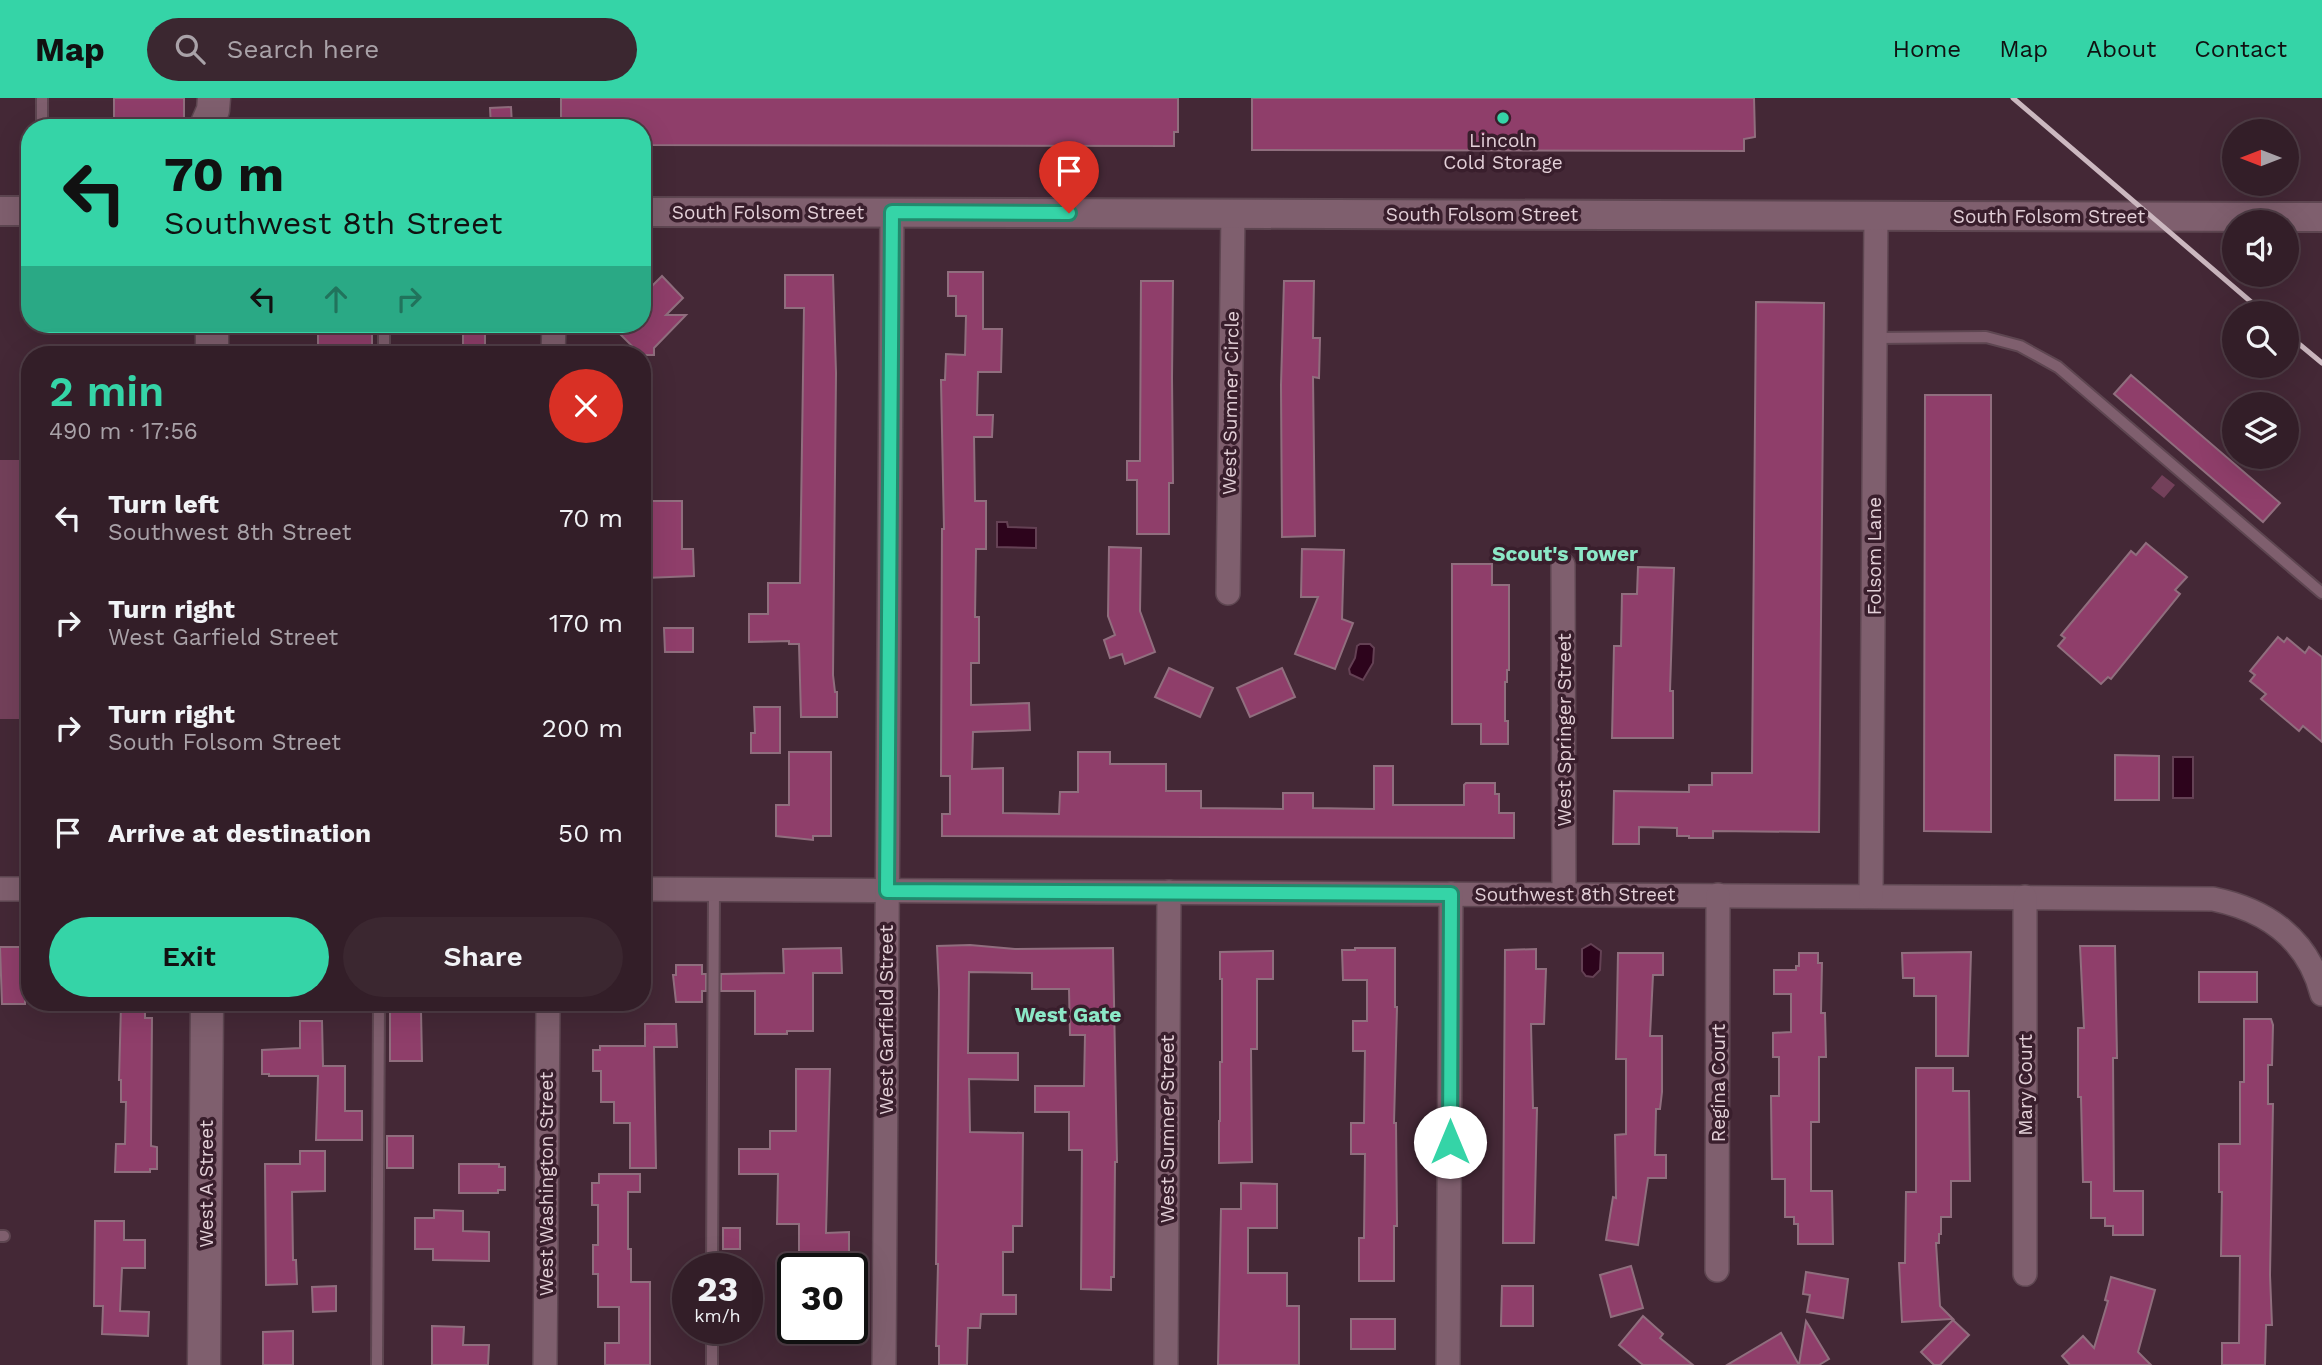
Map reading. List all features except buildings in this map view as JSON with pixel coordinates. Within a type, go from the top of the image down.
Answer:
[{"type":"main road","name":"West A Street","points":[[204,1365],[207,1011]]},
{"type":"street","points":[[0,211],[21,211]]},
{"type":"street","name":"South Folsom Street","points":[[651,212],[2322,217]]},
{"type":"street","name":"West Garfield Street","points":[[884,1365],[892,212]]},
{"type":"street","name":"West Sumner Circle","points":[[1228,593],[1233,213]]},
{"type":"street","name":"Folsom Lane","points":[[1871,896],[1876,215]]},
{"type":"street","name":"West Springer Street","points":[[1563,565],[1564,894]]},
{"type":"street","points":[[0,889],[21,889]]},
{"type":"street","name":"Southwest 8th Street","points":[[651,889],[2213,899],[2234,903],[2260,913],[2277,925],[2293,939],[2309,962],[2322,994]]},
{"type":"street","name":"West Sumner Street","points":[[1166,1365],[1169,892]]},
{"type":"street","points":[[1448,1365],[1451,894]]},
{"type":"street","name":"Regina Court","points":[[1717,1270],[1718,895]]},
{"type":"street","name":"Mary Court","points":[[2025,897],[2025,1273]]},
{"type":"street","name":"West Washington Street","points":[[545,1365],[548,1011]]},
{"type":"lane","points":[[42,98],[42,119]]},
{"type":"lane","points":[[1876,338],[1986,337],[2020,345],[2058,366],[2322,593]]},
{"type":"lane","points":[[712,1253],[714,890]]},
{"type":"lane","points":[[377,1365],[379,1011]]},
{"type":"lane","points":[[712,1344],[712,1365]]},
{"type":"shaded area","points":[[0,460],[21,460],[21,719],[0,719]]},
{"type":"shaded area","points":[[2162,475],[2175,485],[2164,498],[2151,488]]},
{"type":"shaded area","points":[[997,522],[1007,522],[1008,527],[1036,528],[1036,548],[997,547]]},
{"type":"shaded area","points":[[1360,644],[1370,644],[1374,648],[1373,663],[1363,680],[1350,674],[1349,669]]},
{"type":"shaded area","points":[[2173,757],[2193,757],[2193,798],[2173,798]]},
{"type":"shaded area","points":[[1591,944],[1601,951],[1600,970],[1593,977],[1586,976],[1582,971],[1582,949]]},
{"type":"railway","points":[[2013,98],[2250,301]]},
{"type":"railway","points":[[2299,344],[2322,363]]},
{"type":"place","name":"Lincoln Cold Storage","points":[[1503,118]]},
{"type":"district","name":"Scout's Tower","points":[[1565,554]]},
{"type":"district","name":"West Gate","points":[[1068,1015]]},
{"type":"route","points":[[1069,213],[892,212],[887,891],[1451,894],[1450,1142]]}]
